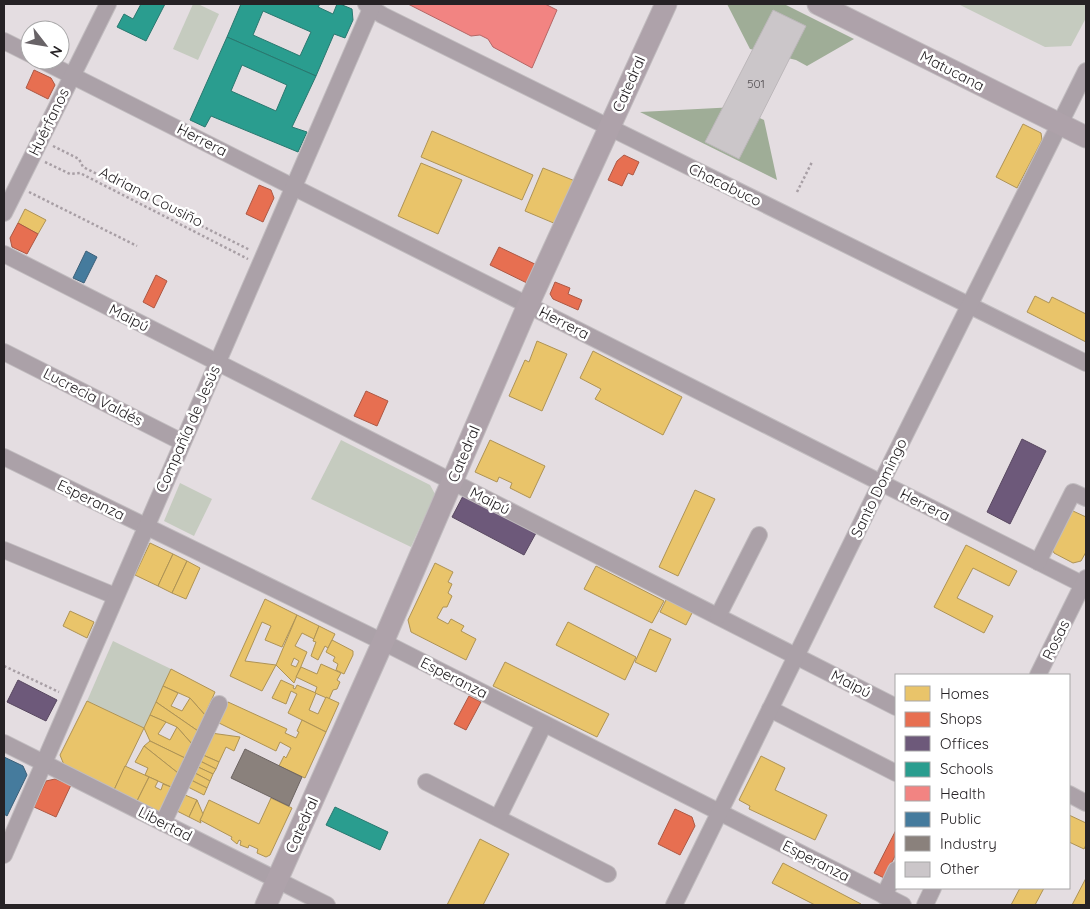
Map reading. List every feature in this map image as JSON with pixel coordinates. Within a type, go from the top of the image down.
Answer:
[{"type":"main road","name":"Catedral","points":[[266,905],[383,642],[528,305],[666,4]]},
{"type":"main road","name":"Matucana","points":[[818,4],[1078,130]]},
{"type":"street","name":"Huérfanos","points":[[4,213],[108,4]]},
{"type":"street","name":"Chacabuco","points":[[370,5],[382,15],[1086,363]]},
{"type":"street","name":"Compañía de Jesús","points":[[4,855],[370,5]]},
{"type":"street","points":[[4,41],[20,49]]},
{"type":"street","name":"Herrera","points":[[62,70],[1038,562],[1085,583]]},
{"type":"street","name":"Santo Domingo","points":[[674,905],[970,306],[1078,130],[1070,105],[1086,71]]},
{"type":"street","points":[[1070,105],[1086,99]]},
{"type":"street","name":"Maipú","points":[[4,254],[895,706]]},
{"type":"street","name":"Lucrecia Valdés","points":[[4,352],[182,442]]},
{"type":"street","name":"Esperanza","points":[[4,457],[383,642],[902,905]]},
{"type":"street","points":[[1038,562],[1073,492],[1086,498]]},
{"type":"street","points":[[718,616],[759,535]]},
{"type":"street","points":[[4,550],[116,596]]},
{"type":"street","name":"Rosas","points":[[1039,674],[1085,583]]},
{"type":"street","points":[[163,823],[219,704]]},
{"type":"street","points":[[770,709],[895,772]]},
{"type":"street","points":[[498,818],[544,724]]},
{"type":"street","name":"Libertad","points":[[4,743],[327,905]]},
{"type":"street","points":[[426,782],[608,874]]},
{"type":"street","points":[[1070,795],[1086,803]]},
{"type":"street","points":[[884,896],[895,872]]},
{"type":"street","points":[[925,905],[933,889]]},
{"type":"path","name":"Adriana Cousiño","points":[[41,139],[78,159],[83,167],[261,260]]},
{"type":"path","name":"Adriana Cousiño","points":[[32,156],[70,174],[80,173],[261,260]]},
{"type":"path","points":[[797,192],[812,162]]},
{"type":"path","points":[[34,194],[137,246]]},
{"type":"path","points":[[4,666],[71,698]]},
{"type":"shaded area","points":[[193,4],[198,4],[219,14],[198,60],[173,49]]},
{"type":"shaded area","points":[[727,4],[784,4],[854,39],[807,66],[796,60],[750,49]]},
{"type":"shaded area","points":[[958,4],[1086,4],[1086,18],[1071,46],[1045,47]]},
{"type":"shaded area","points":[[736,107],[764,120],[777,180],[640,112]]},
{"type":"shaded area","points":[[341,440],[430,485],[435,494],[411,547],[311,499]]},
{"type":"shaded area","points":[[180,483],[212,499],[194,536],[164,521]]},
{"type":"shaded area","points":[[113,641],[171,669],[144,728],[87,701]]},
{"type":"building: Homes","points":[[1023,124],[1041,133],[1042,140],[1017,188],[996,177]]},
{"type":"building: Homes","points":[[432,131],[533,175],[522,200],[421,157]]},
{"type":"building: Homes","points":[[421,163],[462,180],[438,234],[398,216]]},
{"type":"building: Homes","points":[[543,168],[575,181],[556,224],[525,211]]},
{"type":"building: Homes","points":[[25,209],[46,220],[38,234],[18,223]]},
{"type":"building: Homes","points":[[1035,296],[1049,303],[1052,297],[1086,314],[1086,342],[1027,312]]},
{"type":"building: Homes","points":[[537,341],[567,354],[542,411],[509,396],[525,360],[529,362]]},
{"type":"building: Homes","points":[[593,351],[682,397],[663,435],[595,399],[601,389],[580,378]]},
{"type":"building: Homes","points":[[490,440],[545,466],[530,498],[510,488],[512,483],[499,477],[497,482],[475,472]]},
{"type":"building: Homes","points":[[695,490],[715,499],[678,576],[659,567]]},
{"type":"building: Homes","points":[[1073,511],[1086,517],[1086,552],[1081,561],[1073,563],[1054,553],[1052,548],[1069,514]]},
{"type":"building: Homes","points":[[150,543],[173,554],[158,586],[135,575]]},
{"type":"building: Homes","points":[[966,545],[1017,571],[1009,586],[973,568],[957,598],[993,616],[984,633],[934,607]]},
{"type":"building: Homes","points":[[173,554],[187,561],[172,593],[158,586]]},
{"type":"building: Homes","points":[[187,561],[200,568],[186,599],[172,593]]},
{"type":"building: Homes","points":[[435,563],[453,572],[448,582],[452,584],[448,593],[452,596],[447,607],[443,607],[437,618],[448,624],[451,619],[464,626],[461,631],[476,639],[466,660],[411,632],[408,620]]},
{"type":"building: Homes","points":[[596,566],[664,601],[652,623],[584,589]]},
{"type":"building: Homes","points":[[667,598],[693,611],[686,625],[660,612]]},
{"type":"building: Homes","points":[[265,599],[297,615],[282,647],[265,640],[271,626],[262,622],[245,661],[276,665],[262,691],[230,676]]},
{"type":"building: Homes","points":[[70,611],[94,622],[87,638],[63,626]]},
{"type":"building: Homes","points":[[297,615],[319,626],[314,639],[302,633],[295,646],[307,652],[294,683],[276,665]],"holes":[[[294,658],[299,661],[296,667],[291,665]]]},
{"type":"building: Homes","points":[[568,622],[636,657],[625,680],[556,645]]},
{"type":"building: Homes","points":[[319,626],[335,634],[328,648],[325,646],[318,660],[311,656],[316,642],[313,641]]},
{"type":"building: Homes","points":[[650,629],[671,639],[656,672],[635,662]]},
{"type":"building: Homes","points":[[332,640],[353,651],[344,674],[336,670],[338,664],[333,661],[335,657],[326,652]]},
{"type":"building: Homes","points":[[505,662],[609,714],[597,737],[493,686]]},
{"type":"building: Homes","points":[[321,664],[341,673],[337,680],[340,682],[337,689],[333,690],[329,699],[315,693],[317,687],[296,677],[301,667],[317,674]]},
{"type":"building: Homes","points":[[171,669],[215,692],[205,715],[190,698],[163,686]]},
{"type":"building: Homes","points":[[281,680],[294,686],[293,688],[295,689],[297,685],[316,693],[309,710],[318,714],[326,697],[339,703],[326,732],[288,713],[297,694],[291,691],[286,704],[272,698]]},
{"type":"building: Homes","points":[[163,686],[178,693],[171,706],[182,711],[190,698],[205,715],[198,731],[156,702]]},
{"type":"building: Homes","points":[[87,701],[144,728],[114,790],[64,765],[60,755]]},
{"type":"building: Homes","points":[[156,702],[198,731],[192,744],[177,727],[150,715]]},
{"type":"building: Homes","points":[[228,702],[287,729],[285,733],[296,738],[302,720],[326,732],[305,778],[279,766],[291,748],[280,742],[276,751],[219,723]]},
{"type":"building: Homes","points":[[150,715],[166,722],[158,734],[170,740],[177,727],[192,744],[185,758],[150,741],[144,728]]},
{"type":"building: Homes","points":[[211,733],[240,737],[234,751],[226,747],[219,762],[203,755]]},
{"type":"building: Homes","points":[[150,741],[185,758],[178,773],[144,746]]},
{"type":"building: Homes","points":[[144,746],[178,773],[171,787],[145,775],[148,768],[135,762]]},
{"type":"building: Homes","points":[[203,755],[219,762],[216,769],[200,761]]},
{"type":"building: Homes","points":[[761,756],[785,768],[775,790],[827,815],[815,840],[749,809],[750,806],[739,800]]},
{"type":"building: Homes","points":[[200,761],[216,769],[213,774],[198,767]]},
{"type":"building: Homes","points":[[125,766],[149,777],[137,801],[114,790]]},
{"type":"building: Homes","points":[[198,767],[213,774],[210,781],[195,773]]},
{"type":"building: Homes","points":[[195,773],[210,781],[207,788],[191,780]]},
{"type":"building: Homes","points":[[149,777],[158,781],[155,787],[161,790],[163,784],[171,787],[160,812],[137,801]]},
{"type":"building: Homes","points":[[191,780],[207,788],[204,795],[188,787]]},
{"type":"building: Homes","points":[[185,795],[197,800],[189,817],[177,811]]},
{"type":"building: Homes","points":[[271,798],[292,808],[270,855],[266,857],[257,853],[258,849],[249,845],[248,848],[240,845],[241,841],[239,840],[237,844],[231,839],[232,837],[200,820],[209,800],[259,824]]},
{"type":"building: Homes","points":[[197,800],[203,814],[200,820],[201,823],[189,817]]},
{"type":"building: Homes","points":[[1070,815],[1086,823],[1086,845],[1084,849],[1070,842]]},
{"type":"building: Homes","points":[[480,839],[509,854],[483,905],[447,905]]},
{"type":"building: Homes","points":[[783,863],[861,904],[815,905],[772,883]]},
{"type":"building: Homes","points":[[1086,878],[1086,905],[1072,905]]},
{"type":"building: Homes","points":[[1019,889],[1043,889],[1035,905],[1011,905]]},
{"type":"building: Shops","points":[[34,70],[51,78],[55,85],[48,99],[26,88]]},
{"type":"building: Shops","points":[[624,155],[639,162],[633,175],[628,173],[622,186],[608,180],[617,161]]},
{"type":"building: Shops","points":[[259,185],[271,190],[274,198],[263,222],[246,214]]},
{"type":"building: Shops","points":[[18,223],[38,234],[27,254],[12,247],[10,238]]},
{"type":"building: Shops","points":[[499,247],[539,266],[531,285],[490,265]]},
{"type":"building: Shops","points":[[156,275],[167,281],[154,308],[143,302]]},
{"type":"building: Shops","points":[[555,282],[570,288],[568,294],[582,300],[578,310],[553,299],[550,294]]},
{"type":"building: Shops","points":[[366,391],[388,401],[377,426],[354,416]]},
{"type":"building: Shops","points":[[469,696],[481,702],[466,730],[454,724]]},
{"type":"building: Shops","points":[[55,779],[71,785],[56,817],[34,807],[46,781]]},
{"type":"building: Shops","points":[[675,809],[692,817],[695,826],[680,855],[658,844]]},
{"type":"building: Shops","points":[[895,832],[895,856],[884,878],[874,873]]},
{"type":"building: Offices","points":[[1022,439],[1046,451],[1010,524],[987,512]]},
{"type":"building: Offices","points":[[463,496],[536,533],[524,555],[452,517]]},
{"type":"building: Offices","points":[[18,680],[57,700],[46,721],[7,702]]},
{"type":"building: Schools","points":[[141,4],[165,4],[146,41],[117,27],[124,14],[133,19]]},
{"type":"building: Schools","points":[[241,4],[320,4],[318,7],[333,14],[337,4],[352,9],[353,20],[345,38],[334,34],[316,76],[227,37]],"holes":[[[263,11],[311,32],[300,56],[253,35]]]},
{"type":"building: Schools","points":[[227,37],[316,76],[292,127],[307,132],[298,152],[211,116],[205,127],[190,120]],"holes":[[[242,65],[287,85],[276,111],[231,91]]]},
{"type":"building: Schools","points":[[335,807],[388,832],[380,850],[326,825]]},
{"type":"building: Health","points":[[408,4],[545,4],[557,10],[532,68],[493,47],[488,39],[480,35],[471,36]]},
{"type":"building: Public","points":[[86,251],[97,257],[84,283],[73,278]]},
{"type":"building: Public","points":[[4,757],[23,766],[27,775],[7,816],[4,814]]},
{"type":"building: Industry","points":[[245,749],[302,777],[289,806],[231,778]]},
{"type":"building: Other","points":[[773,10],[806,26],[739,159],[705,142]]}]
